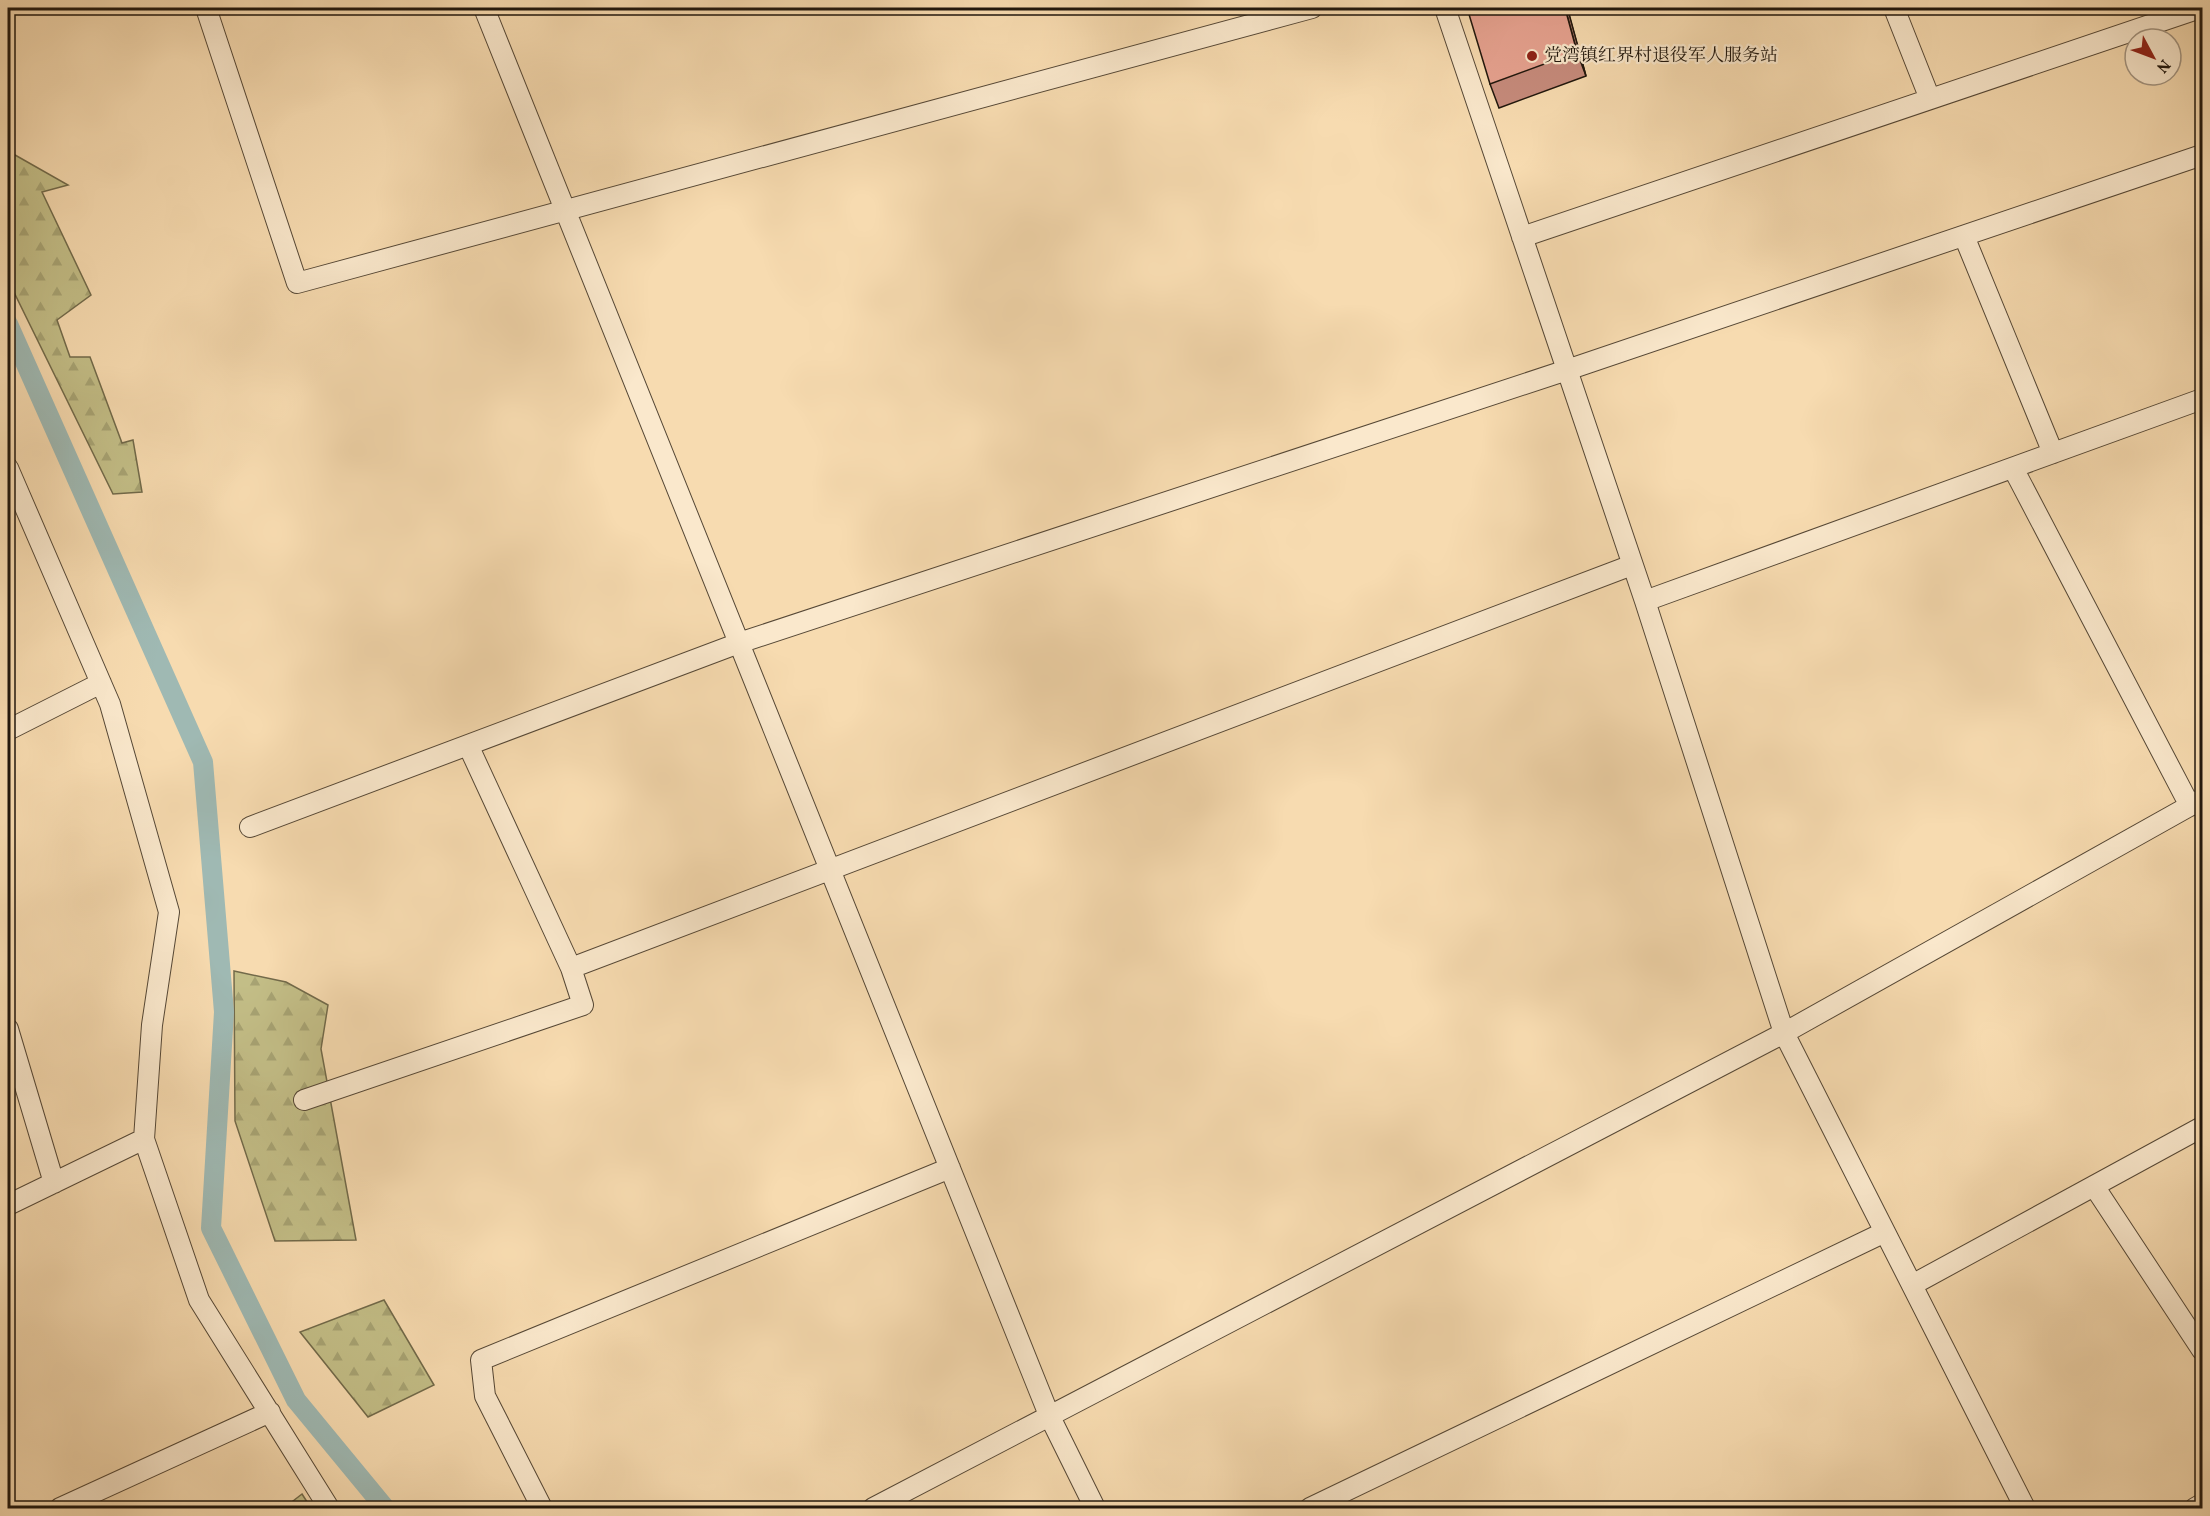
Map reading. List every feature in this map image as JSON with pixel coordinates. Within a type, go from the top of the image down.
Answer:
[{"type":"street","points":[[206,8],[297,283],[1312,8]]},
{"type":"street","points":[[484,8],[1049,1415],[1095,1509]]},
{"type":"street","points":[[1445,8],[1645,601],[1784,1033],[2025,1509]]},
{"type":"street","points":[[1894,8],[1930,99]]},
{"type":"street","points":[[1522,237],[2200,8]]},
{"type":"street","points":[[250,827],[740,643],[1567,370],[2202,155]]},
{"type":"street","points":[[1964,236],[2053,453]]},
{"type":"street","points":[[1645,601],[2202,399]]},
{"type":"street","points":[[8,468],[110,704],[169,912],[152,1025],[144,1139],[199,1300],[329,1509]]},
{"type":"street","points":[[873,1509],[1049,1415],[1784,1033],[2196,802],[2013,468]]},
{"type":"street","points":[[571,968],[1632,565]]},
{"type":"street","points":[[8,730],[101,683]]},
{"type":"street","points":[[304,1100],[583,1005],[571,968],[468,745]]},
{"type":"street","points":[[8,1029],[54,1183]]},
{"type":"street","points":[[1912,1285],[2202,1127]]},
{"type":"street","points":[[8,1205],[144,1139]]},
{"type":"street","points":[[542,1509],[485,1395],[480,1360],[950,1168]]},
{"type":"street","points":[[2094,1186],[2202,1350]]},
{"type":"street","points":[[1310,1509],[1885,1232]]},
{"type":"street","points":[[60,1509],[270,1412]]},
{"type":"street","points":[[2195,1509],[2202,1504]]},
{"type":"green space","points":[[8,151],[68,185],[42,192],[91,295],[57,320],[70,357],[90,357],[122,443],[133,440],[142,492],[113,494],[8,280]]},
{"type":"green space","points":[[234,971],[286,982],[328,1005],[321,1049],[356,1240],[275,1241],[235,1121]]},
{"type":"green space","points":[[384,1300],[434,1385],[368,1417],[300,1332]]},
{"type":"green space","points":[[302,1494],[311,1508],[284,1508]]},
{"type":"building","name":"党湾镇红界村退役军人服务站","points":[[1481,8],[1565,8],[1577,52],[1490,84],[1468,11]]},
{"type":"waterway","points":[[8,324],[203,762],[224,1012],[211,1228],[296,1400],[385,1508]]},
{"type":"place","name":"党湾镇红界村退役军人服务站","points":[[1532,56]]}]
